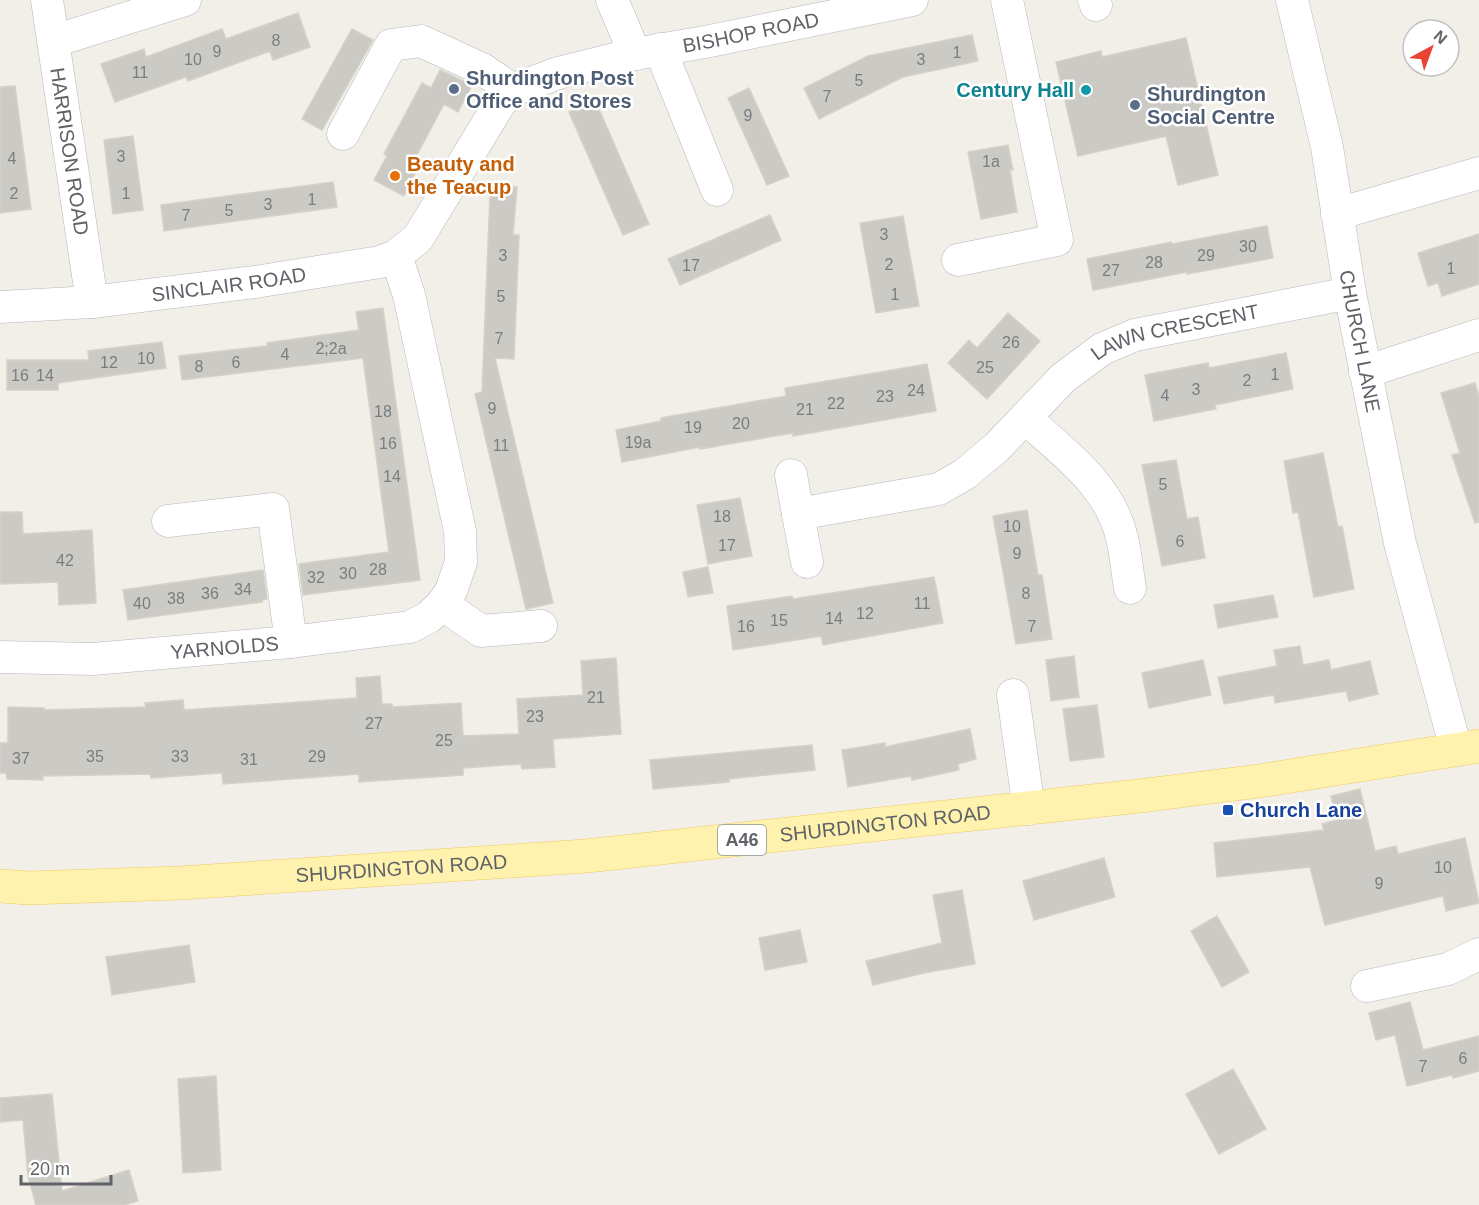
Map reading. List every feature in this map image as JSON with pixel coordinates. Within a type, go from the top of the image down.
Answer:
[{"type":"main road","name":"SHURDINGTON ROAD","points":[[0,886],[29,888],[180,883],[586,855],[1029,808],[1248,782],[1468,747]]},
{"type":"street","name":"HARRISON ROAD","points":[[48,0],[92,302]]},
{"type":"street","points":[[54,41],[185,0]]},
{"type":"street","name":"BISHOP ROAD","points":[[612,0],[647,51],[717,190]]},
{"type":"street","name":"BISHOP ROAD","points":[[435,212],[500,103],[513,90],[558,73],[647,51],[705,42],[912,0]]},
{"type":"street","points":[[958,260],[1057,240],[1007,0]]},
{"type":"street","name":"CHURCH LANE","points":[[1292,0],[1327,147],[1350,293],[1400,543],[1468,747]]},
{"type":"street","points":[[344,134],[391,45],[421,41],[482,69],[513,90]]},
{"type":"street","points":[[1337,214],[1479,173]]},
{"type":"street","name":"SINCLAIR ROAD","points":[[0,307],[92,302],[255,282],[380,262],[396,256],[418,238],[435,212]]},
{"type":"street","name":"YARNOLDS","points":[[0,657],[93,659],[291,642],[410,627],[429,617],[442,604],[457,578],[461,562],[461,538],[409,295],[396,256]]},
{"type":"street","name":"LAWN CRESCENT","points":[[798,514],[939,489],[973,467],[997,447],[1063,378],[1102,349],[1135,335],[1350,293]]},
{"type":"street","points":[[1365,372],[1479,335]]},
{"type":"street","points":[[1025,418],[1077,464],[1106,498],[1122,537],[1130,588]]},
{"type":"street","points":[[791,475],[807,562]]},
{"type":"street","points":[[168,521],[273,509],[291,642]]},
{"type":"street","points":[[442,604],[481,631],[541,626]]},
{"type":"street","points":[[1013,695],[1029,808]]},
{"type":"street","points":[[1367,986],[1448,969],[1479,954]]},
{"type":"building","points":[[298,13],[310,47],[273,60],[270,51],[188,81],[186,77],[115,102],[101,64],[144,49],[146,57],[222,29],[226,39]]},
{"type":"building","points":[[352,29],[373,40],[322,130],[302,119]]},
{"type":"building","points":[[972,35],[978,61],[903,77],[819,119],[804,88],[868,56]]},
{"type":"building","points":[[1186,38],[1218,175],[1178,185],[1166,136],[1078,156],[1056,62],[1101,51],[1102,57]]},
{"type":"building","points":[[440,70],[472,85],[458,112],[444,104],[410,168],[416,172],[404,196],[374,180],[387,156],[384,154],[422,83],[431,88]]},
{"type":"building","points":[[15,86],[31,209],[0,213],[0,87]]},
{"type":"building","points":[[749,88],[789,176],[767,185],[728,98]]},
{"type":"building","points":[[595,100],[649,224],[623,235],[569,112]]},
{"type":"building","points":[[133,136],[143,210],[113,214],[104,140]]},
{"type":"building","points":[[1008,145],[1017,212],[981,219],[968,152]]},
{"type":"building","points":[[333,182],[337,207],[164,231],[161,205]]},
{"type":"building","points":[[494,185],[517,187],[513,235],[519,235],[514,359],[495,358],[553,603],[526,609],[475,394],[482,392],[490,195],[493,195]]},
{"type":"building","points":[[770,215],[781,240],[680,285],[668,259]]},
{"type":"building","points":[[903,216],[919,306],[876,313],[860,223]]},
{"type":"building","points":[[1267,226],[1273,258],[1093,290],[1087,259]]},
{"type":"building","points":[[1479,234],[1479,284],[1442,296],[1438,283],[1428,286],[1418,253]]},
{"type":"building","points":[[383,308],[420,580],[303,595],[299,564],[389,552],[363,358],[182,380],[179,356],[267,346],[267,343],[359,330],[356,312]]},
{"type":"building","points":[[1008,313],[1040,341],[987,399],[948,363],[969,340],[977,348]]},
{"type":"building","points":[[162,342],[166,368],[58,383],[58,390],[7,390],[7,360],[89,360],[88,351]]},
{"type":"building","points":[[1286,353],[1293,389],[1215,405],[1216,409],[1154,421],[1145,375],[1208,363],[1209,368]]},
{"type":"building","points":[[927,364],[936,411],[793,436],[793,433],[700,449],[700,447],[622,462],[616,430],[661,421],[661,418],[786,396],[785,388]]},
{"type":"building","points":[[1475,383],[1479,396],[1479,522],[1475,523],[1452,455],[1460,453],[1441,393]]},
{"type":"building","points":[[1323,453],[1338,527],[1342,526],[1354,589],[1314,597],[1298,512],[1293,513],[1284,461]]},
{"type":"building","points":[[1176,460],[1187,519],[1198,517],[1205,558],[1162,566],[1142,465]]},
{"type":"building","points":[[740,498],[752,556],[708,564],[697,505]]},
{"type":"building","points":[[1027,510],[1038,575],[1042,575],[1052,639],[1016,644],[993,516]]},
{"type":"building","points":[[0,512],[22,512],[23,534],[92,530],[96,603],[59,605],[58,582],[0,584]]},
{"type":"building","points":[[708,567],[713,593],[688,597],[683,572]]},
{"type":"building","points":[[263,570],[267,599],[262,602],[128,620],[123,590]]},
{"type":"building","points":[[934,577],[943,623],[823,645],[821,636],[733,650],[727,606],[792,596],[793,599]]},
{"type":"building","points":[[1273,595],[1278,617],[1218,628],[1214,605]]},
{"type":"building","points":[[1300,646],[1303,665],[1329,660],[1331,670],[1370,661],[1378,694],[1349,701],[1346,691],[1275,703],[1274,695],[1224,704],[1218,677],[1277,666],[1274,650]]},
{"type":"building","points":[[1074,656],[1079,697],[1051,701],[1046,660]]},
{"type":"building","points":[[616,658],[621,734],[553,739],[555,767],[522,769],[521,764],[463,768],[463,775],[359,782],[359,774],[223,784],[222,773],[151,778],[150,774],[43,776],[43,780],[7,779],[6,773],[0,773],[0,743],[8,743],[8,707],[44,708],[44,710],[146,707],[145,703],[183,700],[184,710],[357,698],[356,678],[380,676],[382,704],[392,704],[392,707],[461,703],[463,736],[519,734],[517,699],[583,695],[581,661]]},
{"type":"building","points":[[1203,660],[1211,695],[1149,708],[1142,673]]},
{"type":"building","points":[[1097,705],[1104,757],[1070,761],[1063,709]]},
{"type":"building","points":[[970,729],[976,759],[958,764],[959,770],[912,780],[911,776],[848,787],[842,750],[885,743],[885,747]]},
{"type":"building","points":[[812,745],[815,770],[729,779],[729,782],[653,789],[650,760]]},
{"type":"building","points":[[1360,789],[1375,851],[1396,846],[1398,854],[1465,838],[1479,903],[1446,911],[1443,896],[1325,925],[1310,867],[1217,877],[1214,843],[1324,830],[1322,824],[1337,820],[1331,796]]},
{"type":"building","points":[[1104,858],[1115,897],[1034,920],[1023,881]]},
{"type":"building","points":[[962,890],[975,964],[873,985],[866,961],[942,943],[933,895]]},
{"type":"building","points":[[1217,916],[1249,972],[1222,987],[1191,931]]},
{"type":"building","points":[[800,930],[807,962],[765,970],[759,938]]},
{"type":"building","points":[[189,945],[195,982],[112,995],[106,957]]},
{"type":"building","points":[[1410,1002],[1423,1050],[1479,1036],[1479,1071],[1407,1086],[1395,1035],[1376,1040],[1369,1013]]},
{"type":"building","points":[[1233,1069],[1266,1129],[1219,1154],[1186,1094]]},
{"type":"building","points":[[216,1076],[221,1170],[183,1173],[178,1079]]},
{"type":"building","points":[[52,1094],[62,1191],[129,1170],[138,1201],[124,1205],[36,1205],[28,1176],[23,1120],[0,1122],[0,1098]]},
{"type":"place","name":"Shurdington Post Office and Stores","points":[[454,89]]},
{"type":"place","name":"Century Hall","points":[[1086,90]]},
{"type":"place","name":"Shurdington Social Centre","points":[[1135,105]]},
{"type":"place","name":"Beauty and the Teacup","points":[[395,176]]},
{"type":"place","name":"Church Lane","points":[[1228,810]]}]
